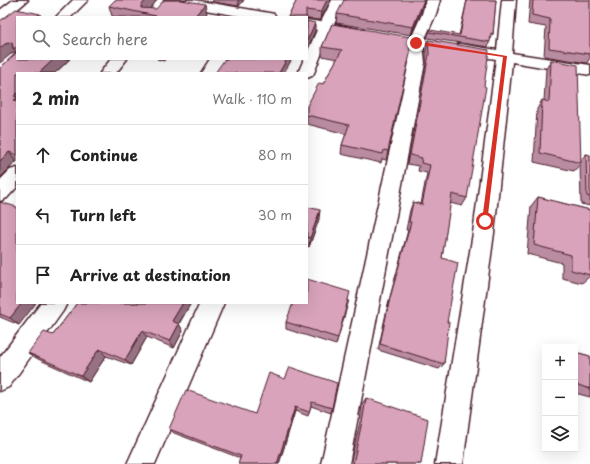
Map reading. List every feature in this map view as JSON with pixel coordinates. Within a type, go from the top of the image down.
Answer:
[{"type":"street","points":[[0,17],[21,0]]},
{"type":"street","points":[[63,16],[81,0]]},
{"type":"street","points":[[247,15],[258,0]]},
{"type":"street","points":[[306,72],[325,28],[339,0]]},
{"type":"street","points":[[335,464],[416,71],[416,43],[429,14],[433,0]]},
{"type":"street","points":[[449,464],[485,221],[505,56],[509,0]]},
{"type":"street","points":[[166,2],[258,16]]},
{"type":"street","points":[[308,24],[370,35]]},
{"type":"street","points":[[446,47],[590,70]]},
{"type":"street","points":[[109,72],[118,60]]},
{"type":"street","points":[[210,72],[217,60]]},
{"type":"street","points":[[0,193],[16,176]]},
{"type":"street","points":[[0,378],[54,304]]},
{"type":"street","points":[[141,464],[212,304]]},
{"type":"building","points":[[115,0],[146,0],[141,8],[156,9],[164,0],[181,0],[205,4],[195,16],[156,16],[109,6]]},
{"type":"building","points":[[297,0],[327,0],[321,12],[306,10],[306,16],[289,16]]},
{"type":"building","points":[[344,0],[424,0],[413,27],[337,14]]},
{"type":"building","points":[[467,0],[496,0],[493,34],[491,33],[490,42],[429,32],[430,30],[460,35]]},
{"type":"building","points":[[533,0],[590,0],[590,54],[549,48],[550,19],[532,15]]},
{"type":"building","points":[[16,9],[40,14],[37,16],[16,16],[16,48],[13,48],[12,42],[5,44],[0,48],[0,21]]},
{"type":"building","points":[[308,21],[315,23],[308,39]]},
{"type":"building","points":[[332,24],[410,37],[410,54],[388,151],[384,150],[383,154],[342,145],[349,125],[308,115],[308,104],[319,83],[323,84],[342,50],[322,47]]},
{"type":"building","points":[[428,40],[489,50],[484,86],[486,87],[467,198],[452,194],[442,258],[458,263],[447,322],[449,322],[444,364],[380,344],[390,298],[411,222],[409,222],[413,202],[422,205],[430,165],[421,163],[422,158],[410,155],[429,54]]},
{"type":"building","points":[[16,53],[16,60],[53,60],[40,72],[16,72],[16,94],[14,96],[16,98],[14,100],[16,101],[16,155],[9,152],[0,161],[0,68]]},
{"type":"building","points":[[224,60],[286,60],[280,72],[216,72]]},
{"type":"building","points":[[551,60],[578,65],[581,163],[540,153],[542,100],[549,102]]},
{"type":"building","points":[[586,154],[590,155],[590,197],[587,196]]},
{"type":"building","points":[[538,197],[590,210],[590,275],[571,270],[571,255],[534,245]]},
{"type":"building","points":[[0,202],[16,207],[16,304],[21,304],[10,318],[0,314]]},
{"type":"building","points":[[308,207],[320,210],[310,238],[308,237]]},
{"type":"building","points":[[308,279],[350,292],[338,338],[286,322],[293,304],[308,304]]},
{"type":"building","points":[[76,304],[182,304],[172,321],[179,324],[170,341],[142,331],[125,360],[99,349],[81,376],[28,353],[44,332],[53,335]]},
{"type":"building","points":[[578,353],[590,356],[590,389],[578,385]]},
{"type":"building","points":[[290,367],[337,383],[332,408],[312,402],[309,412],[295,407],[277,464],[238,464],[241,456],[169,429],[186,390],[255,414],[269,373],[285,379]]},
{"type":"building","points":[[366,398],[428,419],[421,464],[353,464]]},
{"type":"route","points":[[416,43],[505,56],[485,221]]}]
